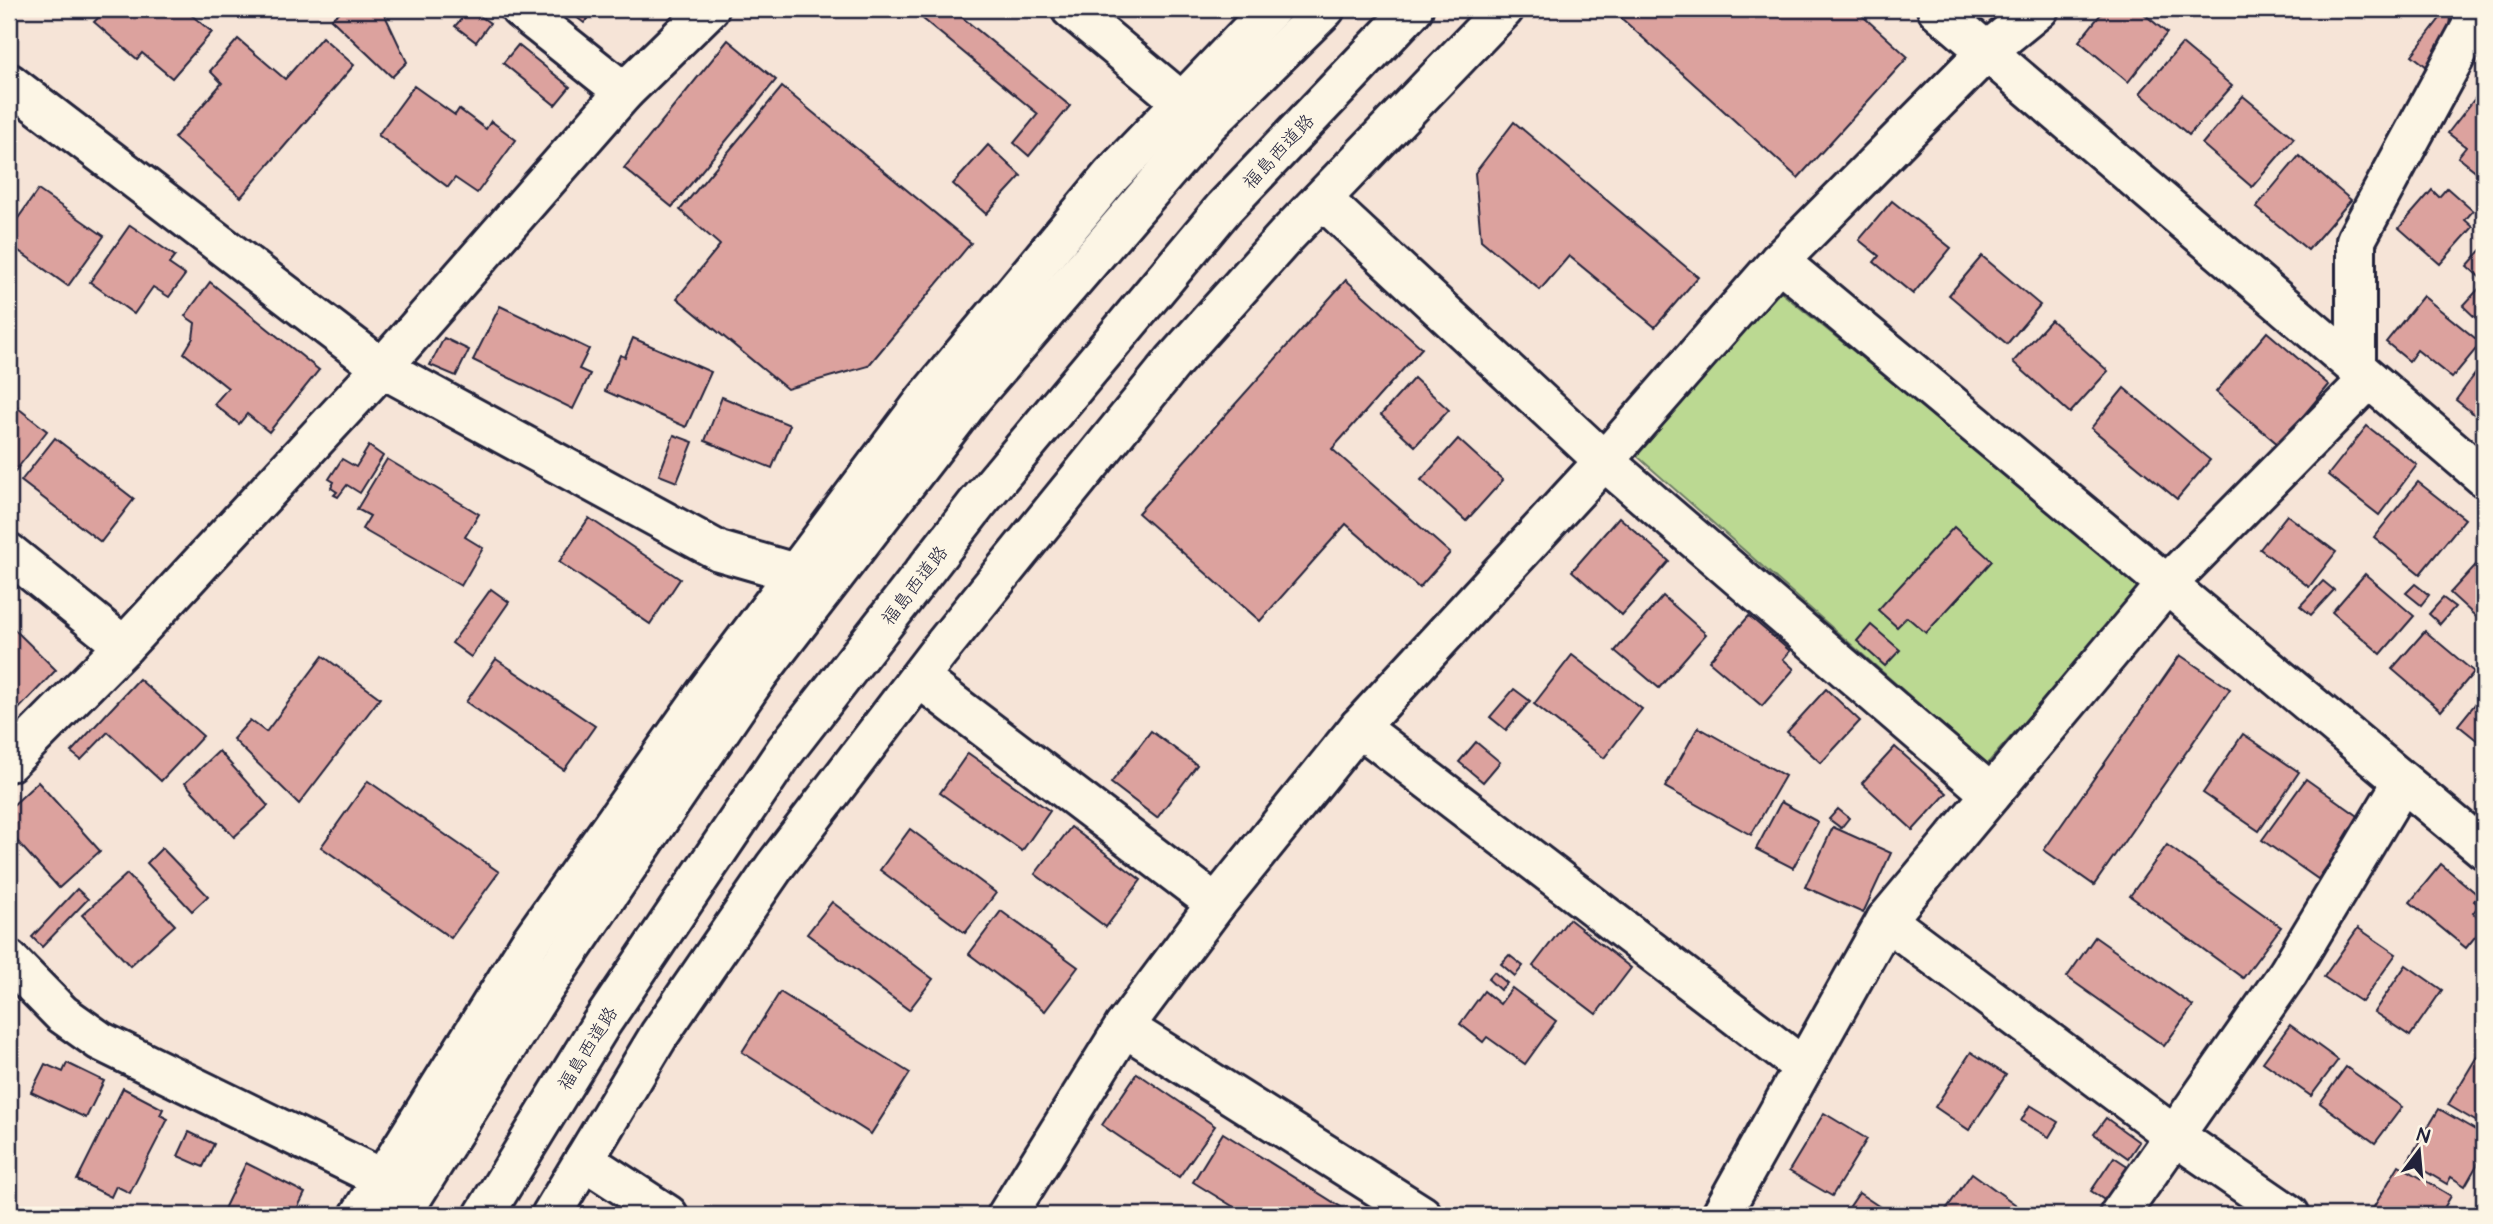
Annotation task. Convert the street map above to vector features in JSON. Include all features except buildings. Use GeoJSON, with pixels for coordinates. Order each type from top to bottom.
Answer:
{"type":"FeatureCollection","features":[{"type":"Feature","properties":{"kind":"main road"},"geometry":{"type":"LineString","coordinates":[[520,9],[624,92]]}},
{"type":"Feature","properties":{"kind":"main road"},"geometry":{"type":"LineString","coordinates":[[9,762],[124,646],[382,368],[624,92],[709,9]]}},
{"type":"Feature","properties":{"kind":"main road"},"geometry":{"type":"LineString","coordinates":[[1071,9],[1182,102]]}},
{"type":"Feature","properties":{"kind":"main road"},"geometry":{"type":"LineString","coordinates":[[360,1215],[531,941],[705,694],[926,399],[1111,176],[1271,9]]}},
{"type":"Feature","properties":{"kind":"main road"},"geometry":{"type":"LineString","coordinates":[[401,1215],[541,993],[758,675],[972,398],[1208,124],[1325,9]]}},
{"type":"Feature","properties":{"kind":"main road","name":"福島西道路"},"geometry":{"type":"LineString","coordinates":[[484,1215],[601,1024],[785,751],[976,505],[1224,208],[1413,9]]}},
{"type":"Feature","properties":{"kind":"main road"},"geometry":{"type":"LineString","coordinates":[[551,1215],[659,1035],[775,866],[919,678],[1173,362],[1322,199],[1504,9]]}},
{"type":"Feature","properties":{"kind":"main road"},"geometry":{"type":"LineString","coordinates":[[1937,9],[2484,477]]}},
{"type":"Feature","properties":{"kind":"main road"},"geometry":{"type":"LineString","coordinates":[[1007,1215],[1125,1027],[1216,904],[1359,727],[1604,461],[1779,261],[1987,51],[2039,9]]}},
{"type":"Feature","properties":{"kind":"main road"},"geometry":{"type":"LineString","coordinates":[[1721,1215],[1886,920],[2166,585],[2362,374],[2356,240],[2475,16]]}},
{"type":"Feature","properties":{"kind":"main road"},"geometry":{"type":"LineString","coordinates":[[9,83],[382,368],[719,551],[795,573]]}},
{"type":"Feature","properties":{"kind":"main road"},"geometry":{"type":"LineString","coordinates":[[1322,199],[1604,461],[1991,794]]}},
{"type":"Feature","properties":{"kind":"main road"},"geometry":{"type":"LineString","coordinates":[[1779,261],[2484,849]]}},
{"type":"Feature","properties":{"kind":"main road"},"geometry":{"type":"LineString","coordinates":[[9,553],[124,646]]}},
{"type":"Feature","properties":{"kind":"main road"},"geometry":{"type":"LineString","coordinates":[[919,678],[1216,904]]}},
{"type":"Feature","properties":{"kind":"main road"},"geometry":{"type":"LineString","coordinates":[[1359,727],[1804,1067]]}},
{"type":"Feature","properties":{"kind":"main road"},"geometry":{"type":"LineString","coordinates":[[2119,1215],[2288,973],[2402,783]]}},
{"type":"Feature","properties":{"kind":"main road"},"geometry":{"type":"LineString","coordinates":[[1886,920],[2175,1136],[2290,1215]]}},
{"type":"Feature","properties":{"kind":"main road"},"geometry":{"type":"LineString","coordinates":[[9,960],[62,1014],[100,1041],[383,1179]]}},
{"type":"Feature","properties":{"kind":"main road"},"geometry":{"type":"LineString","coordinates":[[1125,1027],[1422,1215]]}},
{"type":"Feature","properties":{"kind":"main road"},"geometry":{"type":"LineString","coordinates":[[584,1160],[668,1215]]}},
{"type":"Feature","properties":{"kind":"green space"},"geometry":{"type":"Polygon","coordinates":[[[1777,289],[2143,586],[1987,764],[1637,456],[1777,289]]]}}]}
